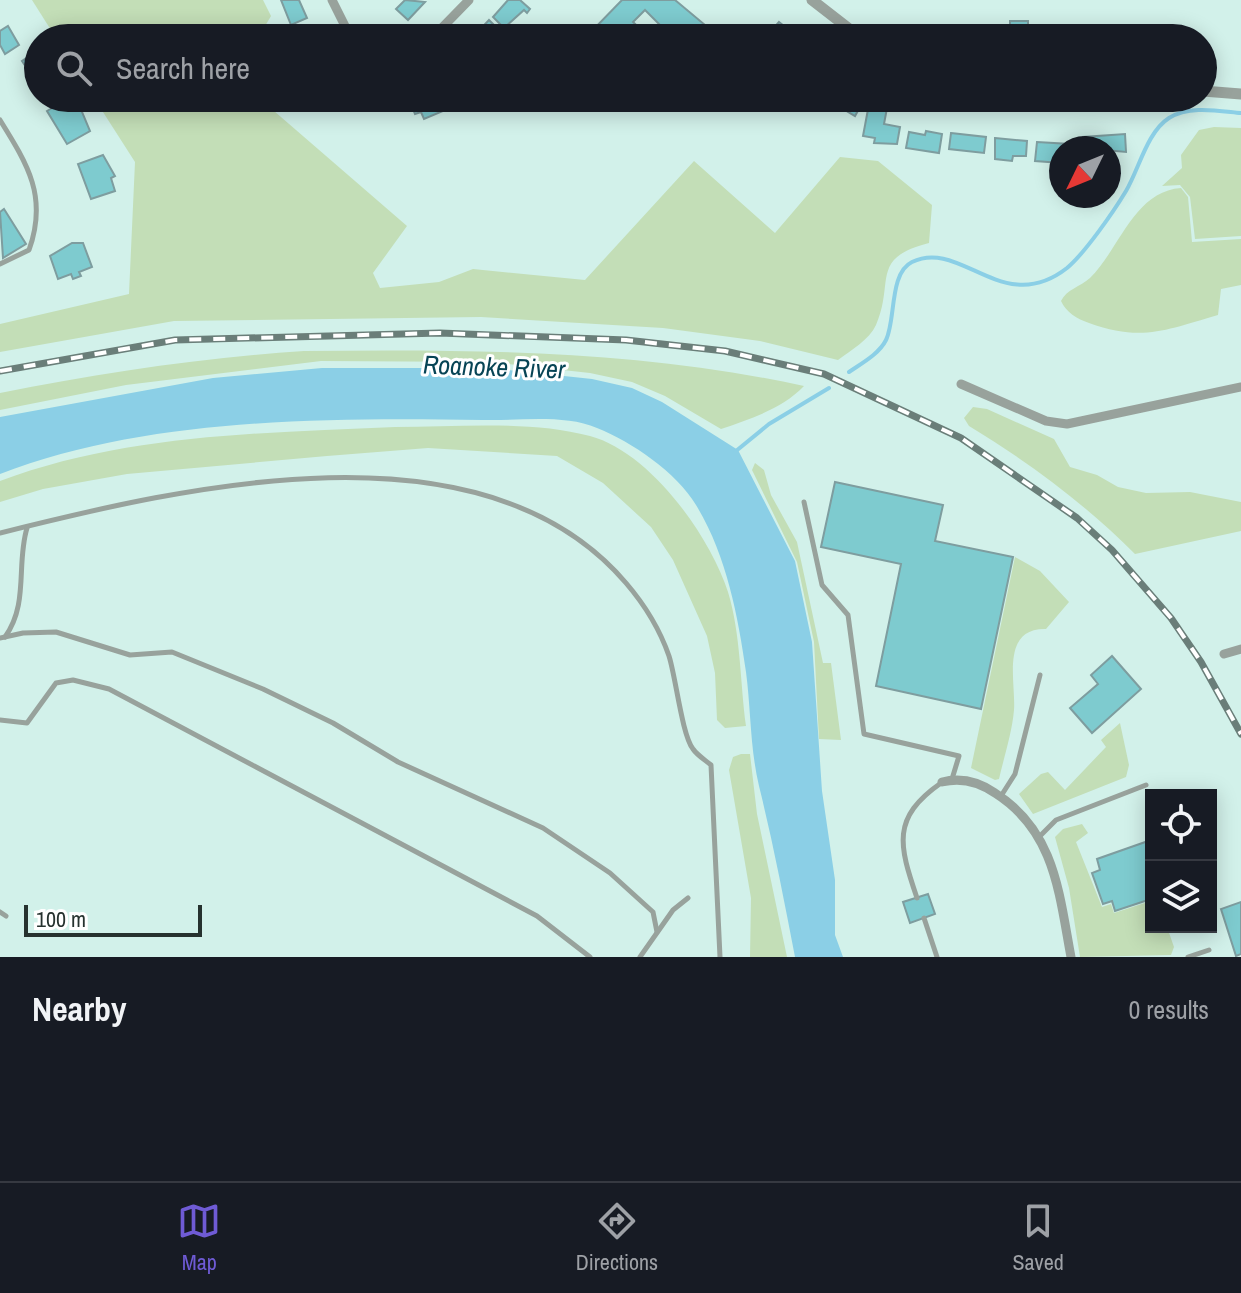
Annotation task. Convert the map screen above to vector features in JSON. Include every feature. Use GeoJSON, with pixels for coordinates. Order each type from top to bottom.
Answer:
{"type":"FeatureCollection","features":[{"type":"Feature","properties":{"kind":"street"},"geometry":{"type":"LineString","coordinates":[[332,0],[344,24]]}},
{"type":"Feature","properties":{"kind":"street"},"geometry":{"type":"LineString","coordinates":[[446,24],[469,0]]}},
{"type":"Feature","properties":{"kind":"street"},"geometry":{"type":"LineString","coordinates":[[812,0],[843,24]]}},
{"type":"Feature","properties":{"kind":"street"},"geometry":{"type":"LineString","coordinates":[[1217,92],[1241,94]]}},
{"type":"Feature","properties":{"kind":"street"},"geometry":{"type":"LineString","coordinates":[[961,384],[1046,421],[1067,424],[1241,387]]}},
{"type":"Feature","properties":{"kind":"street"},"geometry":{"type":"LineString","coordinates":[[1224,654],[1241,649]]}},
{"type":"Feature","properties":{"kind":"street"},"geometry":{"type":"LineString","coordinates":[[947,781],[968,780],[1001,796],[1040,836],[1057,874],[1071,957]]}},
{"type":"Feature","properties":{"kind":"lane"},"geometry":{"type":"LineString","coordinates":[[0,120],[22,156],[39,202],[29,250],[0,264]]}},
{"type":"Feature","properties":{"kind":"lane"},"geometry":{"type":"LineString","coordinates":[[0,533],[173,494],[301,478],[372,476],[403,479],[480,496],[535,515],[572,535],[614,570],[644,606],[668,653],[679,690],[685,733],[692,749],[711,765],[720,957]]}},
{"type":"Feature","properties":{"kind":"lane"},"geometry":{"type":"LineString","coordinates":[[804,502],[822,585],[848,615],[864,734],[959,756],[947,781],[908,812],[902,829],[904,852],[917,898]]}},
{"type":"Feature","properties":{"kind":"lane"},"geometry":{"type":"LineString","coordinates":[[2,638],[19,608],[22,546],[28,527]]}},
{"type":"Feature","properties":{"kind":"lane"},"geometry":{"type":"LineString","coordinates":[[2,638],[56,632],[130,655],[172,652],[263,689],[333,723],[398,762],[543,828],[610,873],[653,912],[657,932]]}},
{"type":"Feature","properties":{"kind":"lane"},"geometry":{"type":"LineString","coordinates":[[1001,796],[1015,774],[1040,675]]}},
{"type":"Feature","properties":{"kind":"lane"},"geometry":{"type":"LineString","coordinates":[[0,720],[27,723],[56,683],[73,680],[109,689],[537,916],[590,957]]}},
{"type":"Feature","properties":{"kind":"lane"},"geometry":{"type":"LineString","coordinates":[[1040,836],[1056,820],[1146,785]]}},
{"type":"Feature","properties":{"kind":"lane"},"geometry":{"type":"LineString","coordinates":[[640,957],[673,910],[688,898]]}},
{"type":"Feature","properties":{"kind":"lane"},"geometry":{"type":"LineString","coordinates":[[924,918],[937,957]]}},
{"type":"Feature","properties":{"kind":"lane"},"geometry":{"type":"LineString","coordinates":[[1188,957],[1209,950]]}},
{"type":"Feature","properties":{"kind":"green space"},"geometry":{"type":"Polygon","coordinates":[[[32,0],[263,0],[271,16],[266,24],[47,24],[32,0]]]}},
{"type":"Feature","properties":{"kind":"green space"},"geometry":{"type":"Polygon","coordinates":[[[103,112],[275,112],[407,226],[373,273],[380,288],[439,282],[473,269],[585,280],[694,161],[775,233],[840,157],[878,161],[932,205],[929,243],[910,249],[891,264],[876,325],[864,340],[838,360],[760,341],[663,328],[481,317],[174,321],[0,352],[0,324],[129,294],[135,162],[103,112]]]}},
{"type":"Feature","properties":{"kind":"green space"},"geometry":{"type":"Polygon","coordinates":[[[1241,128],[1241,236],[1195,239],[1190,197],[1180,185],[1162,186],[1182,168],[1181,155],[1199,130],[1241,128]]]}},
{"type":"Feature","properties":{"kind":"green space"},"geometry":{"type":"Polygon","coordinates":[[[1181,188],[1188,197],[1192,242],[1241,239],[1241,285],[1221,289],[1218,315],[1168,329],[1139,333],[1108,329],[1069,312],[1061,301],[1090,278],[1139,210],[1151,199],[1181,188]]]}},
{"type":"Feature","properties":{"kind":"green space"},"geometry":{"type":"Polygon","coordinates":[[[304,351],[555,354],[680,365],[804,386],[776,407],[721,429],[665,396],[632,382],[590,373],[490,362],[321,361],[126,385],[0,410],[0,393],[151,367],[304,351]]]}},
{"type":"Feature","properties":{"kind":"green space"},"geometry":{"type":"Polygon","coordinates":[[[973,407],[987,409],[1054,439],[1070,467],[1097,475],[1118,487],[1146,493],[1190,492],[1241,502],[1241,531],[1135,554],[1056,485],[969,426],[964,418],[973,407]]]}},
{"type":"Feature","properties":{"kind":"green space"},"geometry":{"type":"Polygon","coordinates":[[[493,426],[567,431],[612,445],[634,459],[675,499],[707,546],[719,570],[728,592],[735,625],[746,726],[725,728],[717,720],[715,673],[707,636],[673,560],[651,527],[603,483],[557,456],[428,448],[327,456],[127,474],[43,489],[0,502],[0,481],[48,465],[96,454],[145,445],[245,434],[493,426]]]}},
{"type":"Feature","properties":{"kind":"green space"},"geometry":{"type":"Polygon","coordinates":[[[755,463],[764,470],[771,495],[797,542],[823,663],[831,663],[841,740],[819,739],[814,642],[797,562],[752,470],[755,463]]]}},
{"type":"Feature","properties":{"kind":"green space"},"geometry":{"type":"Polygon","coordinates":[[[1015,557],[1040,571],[1069,602],[1046,629],[1032,631],[1022,637],[1016,647],[1013,719],[999,779],[995,780],[971,768],[1015,557]]]}},
{"type":"Feature","properties":{"kind":"green space"},"geometry":{"type":"Polygon","coordinates":[[[1120,723],[1129,765],[1126,777],[1033,814],[1019,794],[1041,774],[1048,772],[1065,790],[1106,747],[1101,740],[1120,723]]]}},
{"type":"Feature","properties":{"kind":"green space"},"geometry":{"type":"Polygon","coordinates":[[[750,754],[757,814],[787,957],[750,957],[751,898],[729,770],[733,757],[750,754]]]}},
{"type":"Feature","properties":{"kind":"green space"},"geometry":{"type":"Polygon","coordinates":[[[1082,824],[1088,833],[1076,842],[1102,907],[1111,904],[1114,913],[1145,903],[1145,933],[1169,933],[1174,947],[1171,955],[1080,957],[1069,888],[1055,837],[1063,829],[1082,824]]]}},
{"type":"Feature","properties":{"kind":"water"},"geometry":{"type":"Polygon","coordinates":[[[322,368],[489,368],[592,379],[632,388],[662,402],[738,450],[795,561],[812,642],[822,791],[835,880],[835,935],[843,957],[795,957],[756,772],[743,650],[723,564],[706,524],[687,493],[652,459],[624,441],[597,428],[556,420],[301,421],[177,431],[116,441],[57,455],[0,474],[0,417],[213,378],[322,368]]]}},
{"type":"Feature","properties":{"kind":"building"},"geometry":{"type":"Polygon","coordinates":[[[281,0],[299,0],[307,18],[291,24],[281,0]]]}},
{"type":"Feature","properties":{"kind":"building"},"geometry":{"type":"Polygon","coordinates":[[[405,0],[425,2],[408,20],[396,9],[405,0]]]}},
{"type":"Feature","properties":{"kind":"building"},"geometry":{"type":"Polygon","coordinates":[[[508,0],[520,0],[530,9],[527,13],[524,10],[508,24],[500,24],[493,17],[508,0]]]}},
{"type":"Feature","properties":{"kind":"building"},"geometry":{"type":"Polygon","coordinates":[[[622,0],[675,0],[704,24],[659,24],[645,10],[633,22],[635,24],[599,24],[622,0]]]}},
{"type":"Feature","properties":{"kind":"building"},"geometry":{"type":"Polygon","coordinates":[[[1010,21],[1028,21],[1028,24],[1010,24],[1010,21]]]}},
{"type":"Feature","properties":{"kind":"building"},"geometry":{"type":"Polygon","coordinates":[[[8,26],[19,45],[5,54],[0,45],[0,31],[8,26]]]}},
{"type":"Feature","properties":{"kind":"building"},"geometry":{"type":"Polygon","coordinates":[[[48,112],[82,112],[90,131],[67,144],[48,112]]]}},
{"type":"Feature","properties":{"kind":"building"},"geometry":{"type":"Polygon","coordinates":[[[421,112],[441,112],[424,119],[421,112]]]}},
{"type":"Feature","properties":{"kind":"building"},"geometry":{"type":"Polygon","coordinates":[[[868,112],[886,112],[884,124],[900,127],[897,144],[874,143],[875,138],[863,136],[868,112]]]}},
{"type":"Feature","properties":{"kind":"building"},"geometry":{"type":"Polygon","coordinates":[[[926,131],[942,134],[939,153],[906,148],[909,132],[925,135],[926,131]]]}},
{"type":"Feature","properties":{"kind":"building"},"geometry":{"type":"Polygon","coordinates":[[[951,133],[986,137],[984,153],[949,149],[951,133]]]}},
{"type":"Feature","properties":{"kind":"building"},"geometry":{"type":"Polygon","coordinates":[[[1125,134],[1126,152],[1121,152],[1121,136],[1097,136],[1125,134]]]}},
{"type":"Feature","properties":{"kind":"building"},"geometry":{"type":"Polygon","coordinates":[[[995,138],[1027,141],[1026,156],[1013,156],[1012,161],[995,159],[995,138]]]}},
{"type":"Feature","properties":{"kind":"building"},"geometry":{"type":"Polygon","coordinates":[[[1037,142],[1049,143],[1049,162],[1035,161],[1037,142]]]}},
{"type":"Feature","properties":{"kind":"building"},"geometry":{"type":"Polygon","coordinates":[[[103,155],[115,176],[111,178],[115,191],[91,199],[78,164],[103,155]]]}},
{"type":"Feature","properties":{"kind":"building"},"geometry":{"type":"Polygon","coordinates":[[[4,209],[26,244],[3,258],[0,212],[4,209]]]}},
{"type":"Feature","properties":{"kind":"building"},"geometry":{"type":"Polygon","coordinates":[[[72,243],[83,243],[92,267],[79,272],[81,276],[73,279],[71,274],[58,279],[50,256],[72,243]]]}},
{"type":"Feature","properties":{"kind":"building"},"geometry":{"type":"Polygon","coordinates":[[[835,482],[943,505],[935,541],[1013,557],[981,709],[876,686],[901,564],[821,547],[835,482]]]}},
{"type":"Feature","properties":{"kind":"building"},"geometry":{"type":"Polygon","coordinates":[[[1112,656],[1141,689],[1092,733],[1070,708],[1098,684],[1091,675],[1112,656]]]}},
{"type":"Feature","properties":{"kind":"building"},"geometry":{"type":"Polygon","coordinates":[[[1145,842],[1145,901],[1115,911],[1112,901],[1103,904],[1092,873],[1100,870],[1097,859],[1145,842]]]}},
{"type":"Feature","properties":{"kind":"building"},"geometry":{"type":"Polygon","coordinates":[[[928,894],[935,914],[910,923],[903,902],[928,894]]]}},
{"type":"Feature","properties":{"kind":"building"},"geometry":{"type":"Polygon","coordinates":[[[1241,902],[1241,954],[1236,956],[1221,909],[1241,902]]]}},
{"type":"Feature","properties":{"kind":"waterway"},"geometry":{"type":"LineString","coordinates":[[1217,111],[1241,113]]}},
{"type":"Feature","properties":{"kind":"waterway"},"geometry":{"type":"LineString","coordinates":[[849,372],[875,354],[886,340],[896,286],[905,268],[912,262],[930,257],[948,260],[1003,282],[1023,285],[1044,281],[1067,268],[1099,231],[1126,191],[1155,132],[1169,118],[1183,112]]}},
{"type":"Feature","properties":{"kind":"waterway"},"geometry":{"type":"LineString","coordinates":[[736,451],[769,424],[829,388]]}},
{"type":"Feature","properties":{"kind":"railway"},"geometry":{"type":"LineString","coordinates":[[0,371],[175,340],[440,333],[626,340],[725,351],[824,374],[961,438],[1077,518],[1112,550],[1171,618],[1201,662],[1241,734]]}},
{"type":"Feature","properties":{"kind":"water label","name":"Roanoke River"},"geometry":{"type":"Point","coordinates":[494,367]}}]}
